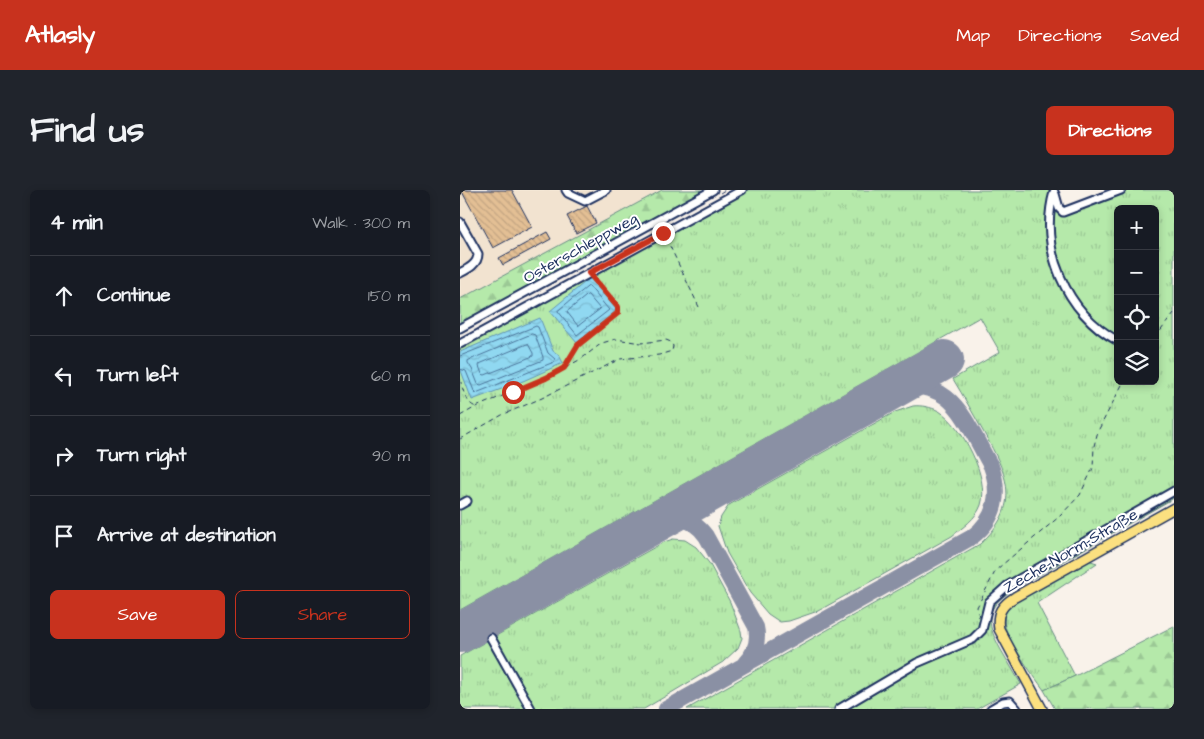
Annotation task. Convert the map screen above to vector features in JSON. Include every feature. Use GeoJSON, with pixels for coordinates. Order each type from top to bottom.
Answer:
{"type":"FeatureCollection","features":[{"type":"Feature","properties":{"kind":"main road","name":"Zeche-Norm-Straße"},"geometry":{"type":"LineString","coordinates":[[1042,709],[1000,628],[998,616],[1004,604],[1174,508]]}},
{"type":"Feature","properties":{"kind":"street"},"geometry":{"type":"LineString","coordinates":[[566,190],[568,193],[585,201],[606,190]]}},
{"type":"Feature","properties":{"kind":"street","name":"Osterschleppweg"},"geometry":{"type":"LineString","coordinates":[[460,328],[713,190]]}},
{"type":"Feature","properties":{"kind":"street"},"geometry":{"type":"LineString","coordinates":[[460,344],[742,190]]}},
{"type":"Feature","properties":{"kind":"street"},"geometry":{"type":"LineString","coordinates":[[1054,191],[1058,208],[1063,212],[1120,190]]}},
{"type":"Feature","properties":{"kind":"street"},"geometry":{"type":"LineString","coordinates":[[1054,191],[1050,229],[1052,250],[1061,278],[1075,303],[1086,317],[1098,328],[1116,340]]}},
{"type":"Feature","properties":{"kind":"street"},"geometry":{"type":"LineString","coordinates":[[460,222],[478,254],[478,258],[474,263],[460,273]]}},
{"type":"Feature","properties":{"kind":"street"},"geometry":{"type":"LineString","coordinates":[[839,709],[918,663],[973,639],[982,630],[989,602],[1006,586],[1174,492]]}},
{"type":"Feature","properties":{"kind":"street"},"geometry":{"type":"LineString","coordinates":[[460,505],[467,500]]}},
{"type":"Feature","properties":{"kind":"street"},"geometry":{"type":"LineString","coordinates":[[491,638],[531,709]]}},
{"type":"Feature","properties":{"kind":"street"},"geometry":{"type":"LineString","coordinates":[[991,709],[1003,702],[1010,701],[1016,709]]}},
{"type":"Feature","properties":{"kind":"path"},"geometry":{"type":"LineString","coordinates":[[663,233],[699,307]]}},
{"type":"Feature","properties":{"kind":"path"},"geometry":{"type":"LineString","coordinates":[[564,368],[578,345],[619,311],[618,307],[589,273]]}},
{"type":"Feature","properties":{"kind":"path"},"geometry":{"type":"LineString","coordinates":[[1159,333],[1174,313]]}},
{"type":"Feature","properties":{"kind":"path"},"geometry":{"type":"LineString","coordinates":[[460,416],[476,407],[546,378],[581,359],[602,343],[616,338],[641,342],[666,340],[671,342],[673,346],[672,351],[660,355],[620,359],[542,398],[502,415],[460,439]]}},
{"type":"Feature","properties":{"kind":"path"},"geometry":{"type":"LineString","coordinates":[[460,379],[466,398],[471,405],[476,407]]}},
{"type":"Feature","properties":{"kind":"path"},"geometry":{"type":"LineString","coordinates":[[983,624],[977,615],[976,607],[996,570],[1060,516],[1080,495],[1093,468],[1094,446],[1098,431],[1122,385]]}},
{"type":"Feature","properties":{"kind":"shaded area"},"geometry":{"type":"Polygon","coordinates":[[[460,190],[662,190],[460,299],[460,190]]]}},
{"type":"Feature","properties":{"kind":"green space"},"geometry":{"type":"Polygon","coordinates":[[[662,190],[707,190],[460,324],[460,299],[662,190]]]}},
{"type":"Feature","properties":{"kind":"green space"},"geometry":{"type":"Polygon","coordinates":[[[734,190],[1057,190],[1063,209],[1109,190],[1174,190],[1174,498],[1014,589],[997,602],[990,616],[992,631],[1021,684],[977,709],[687,709],[980,544],[993,530],[1002,516],[1006,503],[1007,490],[1004,477],[992,449],[953,379],[1000,352],[980,317],[460,610],[460,339],[734,190]]]}},
{"type":"Feature","properties":{"kind":"green space"},"geometry":{"type":"Polygon","coordinates":[[[913,406],[933,408],[939,411],[957,428],[965,440],[978,467],[981,481],[983,494],[979,510],[969,522],[952,536],[818,611],[789,621],[780,622],[768,614],[750,593],[727,553],[718,526],[721,517],[729,505],[895,412],[913,406]]]}},
{"type":"Feature","properties":{"kind":"green space"},"geometry":{"type":"Polygon","coordinates":[[[673,539],[685,540],[696,547],[709,563],[730,602],[742,638],[738,648],[723,662],[644,709],[460,709],[460,656],[664,542],[673,539]]]}},
{"type":"Feature","properties":{"kind":"green space"},"geometry":{"type":"Polygon","coordinates":[[[1088,560],[1097,563],[1037,603],[1075,676],[1044,690],[1020,656],[1009,636],[1005,627],[1005,615],[1013,603],[1088,560]]]}},
{"type":"Feature","properties":{"kind":"green space"},"geometry":{"type":"Polygon","coordinates":[[[1174,626],[1174,709],[1055,709],[1044,690],[1174,626]]]}},
{"type":"Feature","properties":{"kind":"water"},"geometry":{"type":"Polygon","coordinates":[[[590,278],[617,310],[577,343],[550,311],[590,278]]]}},
{"type":"Feature","properties":{"kind":"water"},"geometry":{"type":"Polygon","coordinates":[[[540,318],[553,351],[559,355],[563,363],[523,381],[472,400],[460,368],[460,352],[540,318]]]}},
{"type":"Feature","properties":{"kind":"building"},"geometry":{"type":"Polygon","coordinates":[[[461,190],[512,190],[532,227],[493,248],[461,190]]]}},
{"type":"Feature","properties":{"kind":"building"},"geometry":{"type":"Polygon","coordinates":[[[587,206],[596,223],[576,233],[567,216],[587,206]]]}},
{"type":"Feature","properties":{"kind":"building"},"geometry":{"type":"Polygon","coordinates":[[[547,232],[551,239],[503,265],[499,258],[547,232]]]}},
{"type":"Feature","properties":{"kind":"taxiway"},"geometry":{"type":"LineString","coordinates":[[666,709],[972,537],[986,522],[991,514],[996,496],[994,476],[991,466],[964,417],[941,394],[927,388],[909,387],[887,392]]}},
{"type":"Feature","properties":{"kind":"taxiway"},"geometry":{"type":"LineString","coordinates":[[651,526],[667,520],[681,519],[694,524],[706,536],[756,627],[757,637],[755,646],[745,663]]}},
{"type":"Feature","properties":{"kind":"runway"},"geometry":{"type":"LineString","coordinates":[[460,633],[944,360]]}},
{"type":"Feature","properties":{"kind":"route"},"geometry":{"type":"LineString","coordinates":[[513,392],[564,368],[578,345],[618,313],[618,307],[589,273],[663,233]]}}]}
